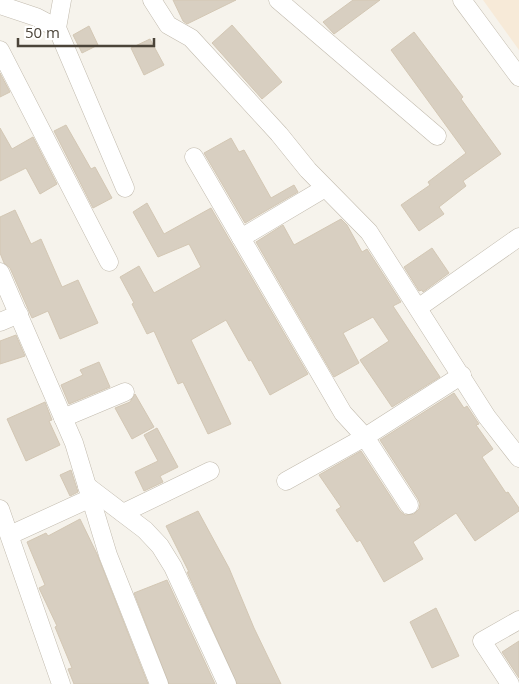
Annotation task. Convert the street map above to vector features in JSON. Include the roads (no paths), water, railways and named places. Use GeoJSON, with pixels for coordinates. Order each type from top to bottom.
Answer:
{"type":"FeatureCollection","features":[{"type":"Feature","properties":{"kind":"street"},"geometry":{"type":"LineString","coordinates":[[62,0],[57,28],[125,188]]}},
{"type":"Feature","properties":{"kind":"street"},"geometry":{"type":"LineString","coordinates":[[152,0],[168,25],[191,38],[279,134],[325,188],[368,232],[462,375],[487,417],[519,458]]}},
{"type":"Feature","properties":{"kind":"street"},"geometry":{"type":"LineString","coordinates":[[278,0],[437,136]]}},
{"type":"Feature","properties":{"kind":"street"},"geometry":{"type":"LineString","coordinates":[[462,0],[519,77]]}},
{"type":"Feature","properties":{"kind":"street"},"geometry":{"type":"LineString","coordinates":[[0,5],[36,17],[57,28]]}},
{"type":"Feature","properties":{"kind":"street"},"geometry":{"type":"LineString","coordinates":[[0,50],[109,262]]}},
{"type":"Feature","properties":{"kind":"street"},"geometry":{"type":"LineString","coordinates":[[194,157],[343,413],[365,437],[409,505]]}},
{"type":"Feature","properties":{"kind":"street"},"geometry":{"type":"LineString","coordinates":[[241,238],[325,188]]}},
{"type":"Feature","properties":{"kind":"street"},"geometry":{"type":"LineString","coordinates":[[418,308],[519,237]]}},
{"type":"Feature","properties":{"kind":"street"},"geometry":{"type":"LineString","coordinates":[[0,272],[74,444],[108,555],[159,684]]}},
{"type":"Feature","properties":{"kind":"street"},"geometry":{"type":"LineString","coordinates":[[0,322],[19,314]]}},
{"type":"Feature","properties":{"kind":"street"},"geometry":{"type":"LineString","coordinates":[[286,481],[365,437],[462,375]]}},
{"type":"Feature","properties":{"kind":"street"},"geometry":{"type":"LineString","coordinates":[[63,418],[125,392]]}},
{"type":"Feature","properties":{"kind":"street"},"geometry":{"type":"LineString","coordinates":[[122,513],[210,471]]}},
{"type":"Feature","properties":{"kind":"street"},"geometry":{"type":"LineString","coordinates":[[89,492],[146,530],[160,546],[173,567],[227,684]]}},
{"type":"Feature","properties":{"kind":"street"},"geometry":{"type":"LineString","coordinates":[[10,535],[89,492]]}},
{"type":"Feature","properties":{"kind":"street"},"geometry":{"type":"LineString","coordinates":[[0,509],[61,684]]}},
{"type":"Feature","properties":{"kind":"street"},"geometry":{"type":"LineString","coordinates":[[510,684],[482,641],[519,620]]}}]}
